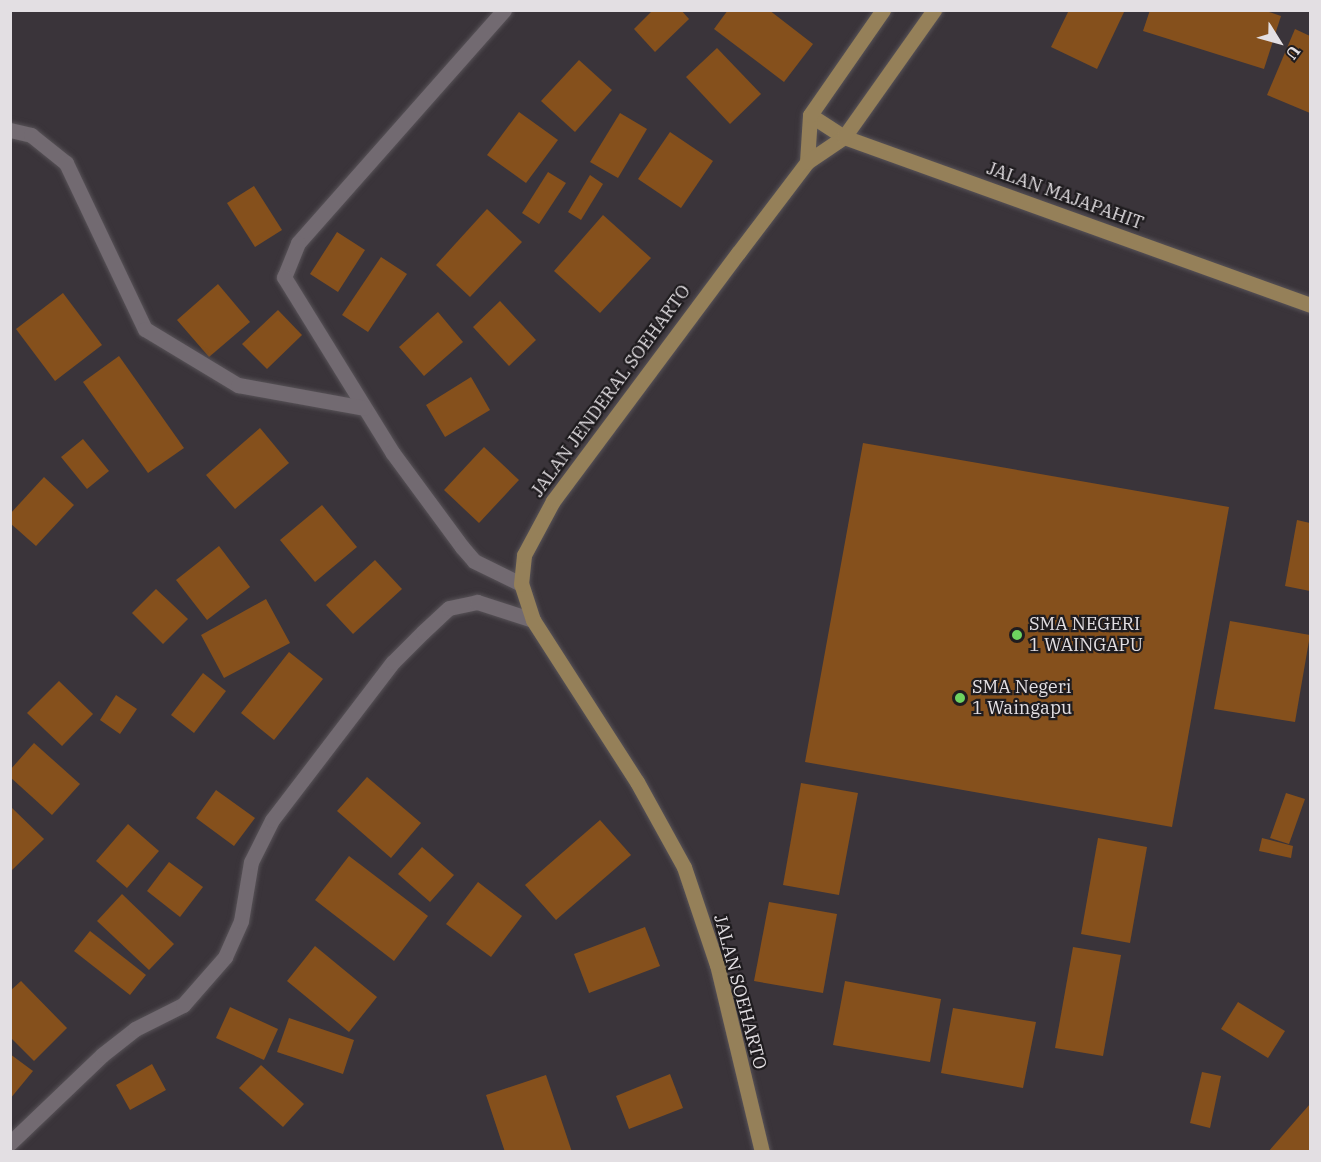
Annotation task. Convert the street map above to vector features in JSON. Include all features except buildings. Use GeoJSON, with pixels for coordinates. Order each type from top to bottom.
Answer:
{"type":"FeatureCollection","features":[{"type":"Feature","properties":{"kind":"street"},"geometry":{"type":"LineString","coordinates":[[504,10],[298,243],[286,266],[289,289],[364,408],[468,554],[521,584]]}},
{"type":"Feature","properties":{"kind":"street"},"geometry":{"type":"LineString","coordinates":[[807,162],[810,115],[883,10]]}},
{"type":"Feature","properties":{"kind":"street","name":"JALAN JENDERAL SOEHARTO"},"geometry":{"type":"LineString","coordinates":[[558,661],[533,620],[521,584],[524,555],[553,501],[807,162],[844,137],[934,10]]}},
{"type":"Feature","properties":{"kind":"street","name":"JALAN MAJAPAHIT"},"geometry":{"type":"LineString","coordinates":[[810,115],[844,137],[1311,305]]}},
{"type":"Feature","properties":{"kind":"street"},"geometry":{"type":"LineString","coordinates":[[10,130],[31,135],[66,163],[145,329],[238,385],[364,408]]}},
{"type":"Feature","properties":{"kind":"street"},"geometry":{"type":"LineString","coordinates":[[10,1143],[102,1055],[135,1029],[183,1005],[218,965],[235,939],[251,862],[272,820],[423,632],[449,608],[477,602],[533,620]]}},
{"type":"Feature","properties":{"kind":"street","name":"JALAN SOEHARTO"},"geometry":{"type":"LineString","coordinates":[[558,661],[637,782],[684,867],[717,965],[762,1152]]}},
{"type":"Feature","properties":{"kind":"place","name":"SMA NEGERI 1 WAINGAPU"},"geometry":{"type":"Point","coordinates":[1017,635]}},
{"type":"Feature","properties":{"kind":"place","name":"SMA Negeri 1 Waingapu"},"geometry":{"type":"Point","coordinates":[960,698]}}]}
